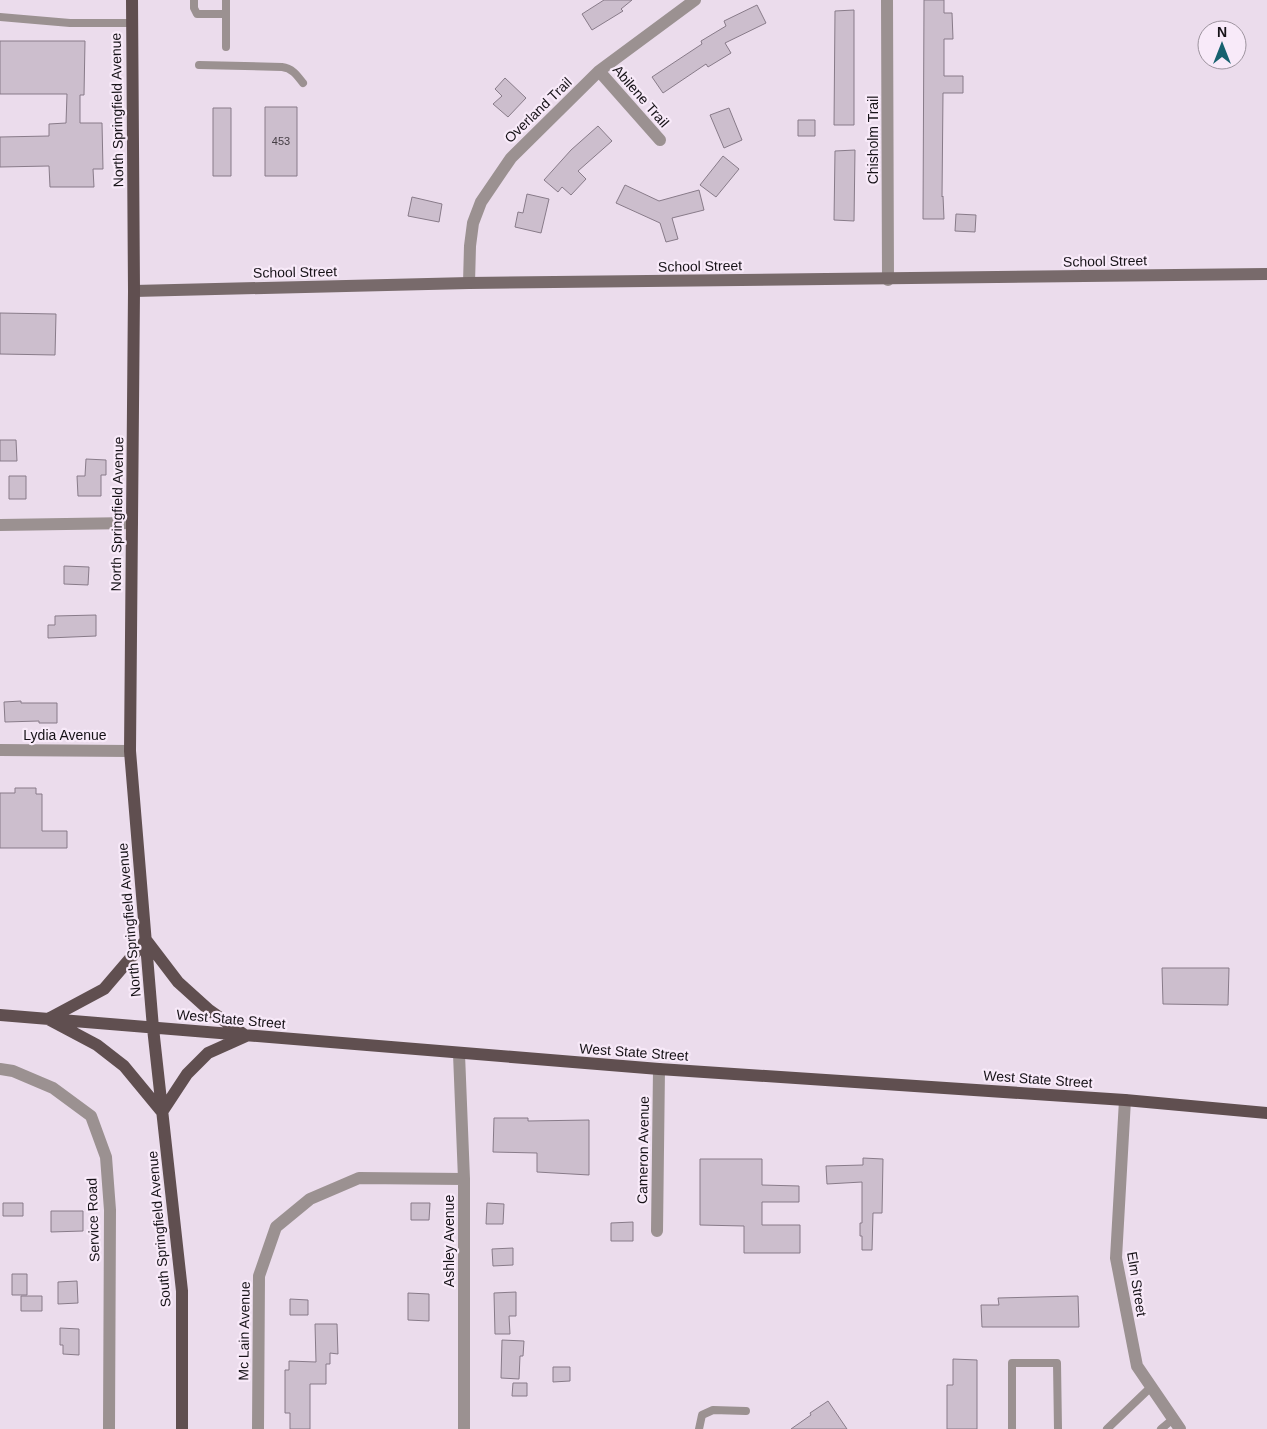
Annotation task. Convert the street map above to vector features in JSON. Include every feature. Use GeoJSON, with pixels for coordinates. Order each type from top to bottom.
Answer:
{"type":"FeatureCollection","features":[{"type":"Feature","properties":{"kind":"main road","name":"North Springfield Avenue"},"geometry":{"type":"LineString","coordinates":[[132,0],[134,291],[130,750],[153,1028]]}},
{"type":"Feature","properties":{"kind":"main road","name":"School Street"},"geometry":{"type":"LineString","coordinates":[[134,291],[469,284],[1267,274]]}},
{"type":"Feature","properties":{"kind":"main road"},"geometry":{"type":"LineString","coordinates":[[48,1019],[104,989],[146,940],[178,982],[209,1010],[246,1036]]}},
{"type":"Feature","properties":{"kind":"main road","name":"West State Street"},"geometry":{"type":"LineString","coordinates":[[0,1015],[459,1054],[1125,1100],[1267,1113]]}},
{"type":"Feature","properties":{"kind":"main road"},"geometry":{"type":"LineString","coordinates":[[48,1019],[97,1045],[124,1066],[162,1112],[187,1074],[208,1053],[246,1036]]}},
{"type":"Feature","properties":{"kind":"main road","name":"South Springfield Avenue"},"geometry":{"type":"LineString","coordinates":[[153,1028],[182,1291],[182,1429]]}},
{"type":"Feature","properties":{"kind":"street","name":"Overland Trail"},"geometry":{"type":"LineString","coordinates":[[469,284],[473,223],[481,202],[511,158],[599,71],[695,0]]}},
{"type":"Feature","properties":{"kind":"street","name":"Chisholm Trail"},"geometry":{"type":"LineString","coordinates":[[887,0],[888,280]]}},
{"type":"Feature","properties":{"kind":"street","name":"Abilene Trail"},"geometry":{"type":"LineString","coordinates":[[599,71],[660,140]]}},
{"type":"Feature","properties":{"kind":"street"},"geometry":{"type":"LineString","coordinates":[[0,525],[132,523]]}},
{"type":"Feature","properties":{"kind":"street","name":"Lydia Avenue"},"geometry":{"type":"LineString","coordinates":[[0,750],[130,750]]}},
{"type":"Feature","properties":{"kind":"street","name":"Ashley Avenue"},"geometry":{"type":"LineString","coordinates":[[459,1054],[464,1179],[464,1429]]}},
{"type":"Feature","properties":{"kind":"street","name":"Service Road"},"geometry":{"type":"LineString","coordinates":[[0,1069],[13,1071],[53,1088],[90,1116],[106,1158],[110,1210],[109,1429]]}},
{"type":"Feature","properties":{"kind":"street","name":"Cameron Avenue"},"geometry":{"type":"LineString","coordinates":[[657,1231],[659,1069]]}},
{"type":"Feature","properties":{"kind":"street","name":"Elm Street"},"geometry":{"type":"LineString","coordinates":[[1125,1100],[1116,1258],[1137,1366],[1176,1424]]}},
{"type":"Feature","properties":{"kind":"street","name":"Mc Lain Avenue"},"geometry":{"type":"LineString","coordinates":[[258,1429],[259,1276],[276,1227],[310,1199],[359,1178],[464,1179]]}},
{"type":"Feature","properties":{"kind":"lane"},"geometry":{"type":"LineString","coordinates":[[194,0],[194,8],[198,14],[226,14]]}},
{"type":"Feature","properties":{"kind":"lane"},"geometry":{"type":"LineString","coordinates":[[226,0],[226,47]]}},
{"type":"Feature","properties":{"kind":"lane"},"geometry":{"type":"LineString","coordinates":[[0,17],[70,23],[132,23]]}},
{"type":"Feature","properties":{"kind":"lane"},"geometry":{"type":"LineString","coordinates":[[199,65],[282,66],[294,72],[303,83]]}},
{"type":"Feature","properties":{"kind":"lane"},"geometry":{"type":"LineString","coordinates":[[1012,1429],[1012,1363],[1057,1363],[1058,1429]]}},
{"type":"Feature","properties":{"kind":"lane"},"geometry":{"type":"LineString","coordinates":[[1107,1429],[1151,1387]]}},
{"type":"Feature","properties":{"kind":"lane"},"geometry":{"type":"LineString","coordinates":[[699,1429],[702,1415],[713,1410],[746,1411]]}},
{"type":"Feature","properties":{"kind":"lane"},"geometry":{"type":"LineString","coordinates":[[1161,1429],[1176,1424]]}},
{"type":"Feature","properties":{"kind":"building"},"geometry":{"type":"Polygon","coordinates":[[[604,0],[632,0],[621,9],[623,11],[592,30],[582,14],[604,0]]]}},
{"type":"Feature","properties":{"kind":"building"},"geometry":{"type":"Polygon","coordinates":[[[924,0],[944,0],[944,13],[952,13],[953,39],[944,39],[944,76],[963,76],[963,93],[943,93],[942,197],[944,219],[923,219],[924,0]]]}},
{"type":"Feature","properties":{"kind":"building"},"geometry":{"type":"Polygon","coordinates":[[[757,5],[766,23],[725,43],[731,53],[708,67],[706,64],[663,93],[652,77],[702,44],[701,41],[726,26],[724,21],[757,5]]]}},
{"type":"Feature","properties":{"kind":"building"},"geometry":{"type":"Polygon","coordinates":[[[854,10],[854,125],[834,125],[835,11],[854,10]]]}},
{"type":"Feature","properties":{"kind":"building"},"geometry":{"type":"Polygon","coordinates":[[[0,41],[85,41],[84,95],[80,95],[80,123],[102,123],[103,169],[93,169],[94,187],[50,187],[49,166],[0,167],[0,137],[49,136],[49,124],[66,123],[67,94],[0,94],[0,41]]]}},
{"type":"Feature","properties":{"kind":"building"},"geometry":{"type":"Polygon","coordinates":[[[505,78],[526,98],[508,117],[493,104],[502,96],[495,89],[505,78]]]}},
{"type":"Feature","properties":{"kind":"building"},"geometry":{"type":"Polygon","coordinates":[[[265,107],[297,107],[297,176],[265,176],[265,107]]]}},
{"type":"Feature","properties":{"kind":"building"},"geometry":{"type":"Polygon","coordinates":[[[213,108],[231,108],[231,176],[213,176],[213,108]]]}},
{"type":"Feature","properties":{"kind":"building"},"geometry":{"type":"Polygon","coordinates":[[[729,108],[742,140],[724,148],[710,115],[729,108]]]}},
{"type":"Feature","properties":{"kind":"building"},"geometry":{"type":"Polygon","coordinates":[[[798,120],[815,120],[815,136],[798,136],[798,120]]]}},
{"type":"Feature","properties":{"kind":"building"},"geometry":{"type":"Polygon","coordinates":[[[598,126],[612,141],[578,171],[586,179],[571,195],[562,187],[558,192],[544,180],[571,150],[598,126]]]}},
{"type":"Feature","properties":{"kind":"building"},"geometry":{"type":"Polygon","coordinates":[[[855,150],[854,221],[834,220],[835,151],[855,150]]]}},
{"type":"Feature","properties":{"kind":"building"},"geometry":{"type":"Polygon","coordinates":[[[723,156],[739,169],[716,197],[700,185],[723,156]]]}},
{"type":"Feature","properties":{"kind":"building"},"geometry":{"type":"Polygon","coordinates":[[[625,185],[659,201],[699,190],[704,210],[672,218],[678,239],[666,242],[660,223],[616,203],[625,185]]]}},
{"type":"Feature","properties":{"kind":"building"},"geometry":{"type":"Polygon","coordinates":[[[527,194],[549,199],[541,233],[515,227],[518,212],[523,213],[527,194]]]}},
{"type":"Feature","properties":{"kind":"building"},"geometry":{"type":"Polygon","coordinates":[[[412,197],[442,204],[439,222],[408,216],[412,197]]]}},
{"type":"Feature","properties":{"kind":"building"},"geometry":{"type":"Polygon","coordinates":[[[956,214],[976,215],[975,232],[955,231],[956,214]]]}},
{"type":"Feature","properties":{"kind":"building"},"geometry":{"type":"Polygon","coordinates":[[[0,313],[56,314],[55,355],[0,354],[0,313]]]}},
{"type":"Feature","properties":{"kind":"building"},"geometry":{"type":"Polygon","coordinates":[[[0,440],[16,440],[17,461],[0,461],[0,440]]]}},
{"type":"Feature","properties":{"kind":"building"},"geometry":{"type":"Polygon","coordinates":[[[86,459],[106,460],[106,475],[101,475],[101,496],[78,496],[77,476],[85,476],[86,459]]]}},
{"type":"Feature","properties":{"kind":"building"},"geometry":{"type":"Polygon","coordinates":[[[9,476],[26,476],[26,499],[9,499],[9,476]]]}},
{"type":"Feature","properties":{"kind":"building"},"geometry":{"type":"Polygon","coordinates":[[[64,566],[89,567],[88,585],[64,584],[64,566]]]}},
{"type":"Feature","properties":{"kind":"building"},"geometry":{"type":"Polygon","coordinates":[[[96,615],[96,636],[48,638],[48,625],[55,625],[55,616],[96,615]]]}},
{"type":"Feature","properties":{"kind":"building"},"geometry":{"type":"Polygon","coordinates":[[[21,701],[21,703],[57,703],[57,723],[39,723],[39,721],[5,722],[4,702],[21,701]]]}},
{"type":"Feature","properties":{"kind":"building"},"geometry":{"type":"Polygon","coordinates":[[[15,788],[36,788],[36,794],[42,794],[42,831],[67,831],[67,848],[0,848],[0,793],[15,793],[15,788]]]}},
{"type":"Feature","properties":{"kind":"building"},"geometry":{"type":"Polygon","coordinates":[[[1162,968],[1229,968],[1228,1005],[1163,1004],[1162,968]]]}},
{"type":"Feature","properties":{"kind":"building"},"geometry":{"type":"Polygon","coordinates":[[[494,1118],[528,1118],[528,1121],[589,1120],[589,1175],[537,1172],[537,1153],[493,1152],[494,1118]]]}},
{"type":"Feature","properties":{"kind":"building"},"geometry":{"type":"Polygon","coordinates":[[[863,1158],[883,1159],[882,1213],[873,1213],[872,1250],[862,1250],[860,1223],[862,1223],[862,1182],[827,1184],[826,1166],[863,1165],[863,1158]]]}},
{"type":"Feature","properties":{"kind":"building"},"geometry":{"type":"Polygon","coordinates":[[[700,1159],[762,1159],[762,1185],[799,1186],[799,1202],[762,1202],[762,1225],[800,1225],[800,1253],[744,1253],[744,1226],[700,1225],[700,1159]]]}},
{"type":"Feature","properties":{"kind":"building"},"geometry":{"type":"Polygon","coordinates":[[[3,1203],[23,1203],[23,1216],[3,1216],[3,1203]]]}},
{"type":"Feature","properties":{"kind":"building"},"geometry":{"type":"Polygon","coordinates":[[[411,1203],[430,1203],[429,1220],[411,1220],[411,1203]]]}},
{"type":"Feature","properties":{"kind":"building"},"geometry":{"type":"Polygon","coordinates":[[[487,1203],[504,1204],[503,1224],[486,1224],[487,1203]]]}},
{"type":"Feature","properties":{"kind":"building"},"geometry":{"type":"Polygon","coordinates":[[[51,1211],[83,1211],[83,1231],[51,1232],[51,1211]]]}},
{"type":"Feature","properties":{"kind":"building"},"geometry":{"type":"Polygon","coordinates":[[[633,1222],[633,1241],[611,1241],[611,1223],[633,1222]]]}},
{"type":"Feature","properties":{"kind":"building"},"geometry":{"type":"Polygon","coordinates":[[[513,1248],[513,1265],[493,1266],[492,1249],[513,1248]]]}},
{"type":"Feature","properties":{"kind":"building"},"geometry":{"type":"Polygon","coordinates":[[[12,1274],[27,1274],[27,1295],[12,1295],[12,1274]]]}},
{"type":"Feature","properties":{"kind":"building"},"geometry":{"type":"Polygon","coordinates":[[[77,1281],[78,1303],[58,1304],[58,1282],[77,1281]]]}},
{"type":"Feature","properties":{"kind":"building"},"geometry":{"type":"Polygon","coordinates":[[[516,1292],[516,1316],[509,1316],[510,1334],[495,1334],[494,1293],[516,1292]]]}},
{"type":"Feature","properties":{"kind":"building"},"geometry":{"type":"Polygon","coordinates":[[[408,1293],[429,1294],[429,1321],[408,1320],[408,1293]]]}},
{"type":"Feature","properties":{"kind":"building"},"geometry":{"type":"Polygon","coordinates":[[[21,1296],[42,1296],[42,1311],[21,1311],[21,1296]]]}},
{"type":"Feature","properties":{"kind":"building"},"geometry":{"type":"Polygon","coordinates":[[[1078,1296],[1079,1327],[982,1327],[981,1305],[999,1305],[998,1298],[1078,1296]]]}},
{"type":"Feature","properties":{"kind":"building"},"geometry":{"type":"Polygon","coordinates":[[[290,1299],[308,1300],[308,1315],[290,1315],[290,1299]]]}},
{"type":"Feature","properties":{"kind":"building"},"geometry":{"type":"Polygon","coordinates":[[[315,1324],[337,1324],[338,1354],[330,1353],[330,1364],[326,1364],[326,1384],[310,1384],[310,1429],[290,1429],[290,1413],[285,1413],[285,1370],[289,1370],[289,1361],[316,1362],[315,1324]]]}},
{"type":"Feature","properties":{"kind":"building"},"geometry":{"type":"Polygon","coordinates":[[[60,1328],[79,1329],[79,1355],[63,1354],[63,1345],[60,1345],[60,1328]]]}},
{"type":"Feature","properties":{"kind":"building"},"geometry":{"type":"Polygon","coordinates":[[[502,1340],[524,1341],[523,1356],[520,1356],[519,1379],[501,1378],[502,1340]]]}},
{"type":"Feature","properties":{"kind":"building"},"geometry":{"type":"Polygon","coordinates":[[[953,1359],[977,1360],[977,1429],[947,1429],[947,1385],[953,1385],[953,1359]]]}},
{"type":"Feature","properties":{"kind":"building"},"geometry":{"type":"Polygon","coordinates":[[[553,1367],[570,1367],[570,1381],[553,1382],[553,1367]]]}},
{"type":"Feature","properties":{"kind":"building"},"geometry":{"type":"Polygon","coordinates":[[[513,1383],[527,1383],[527,1396],[512,1396],[513,1383]]]}},
{"type":"Feature","properties":{"kind":"building"},"geometry":{"type":"Polygon","coordinates":[[[828,1401],[847,1429],[791,1429],[811,1415],[810,1413],[828,1401]]]}}]}
